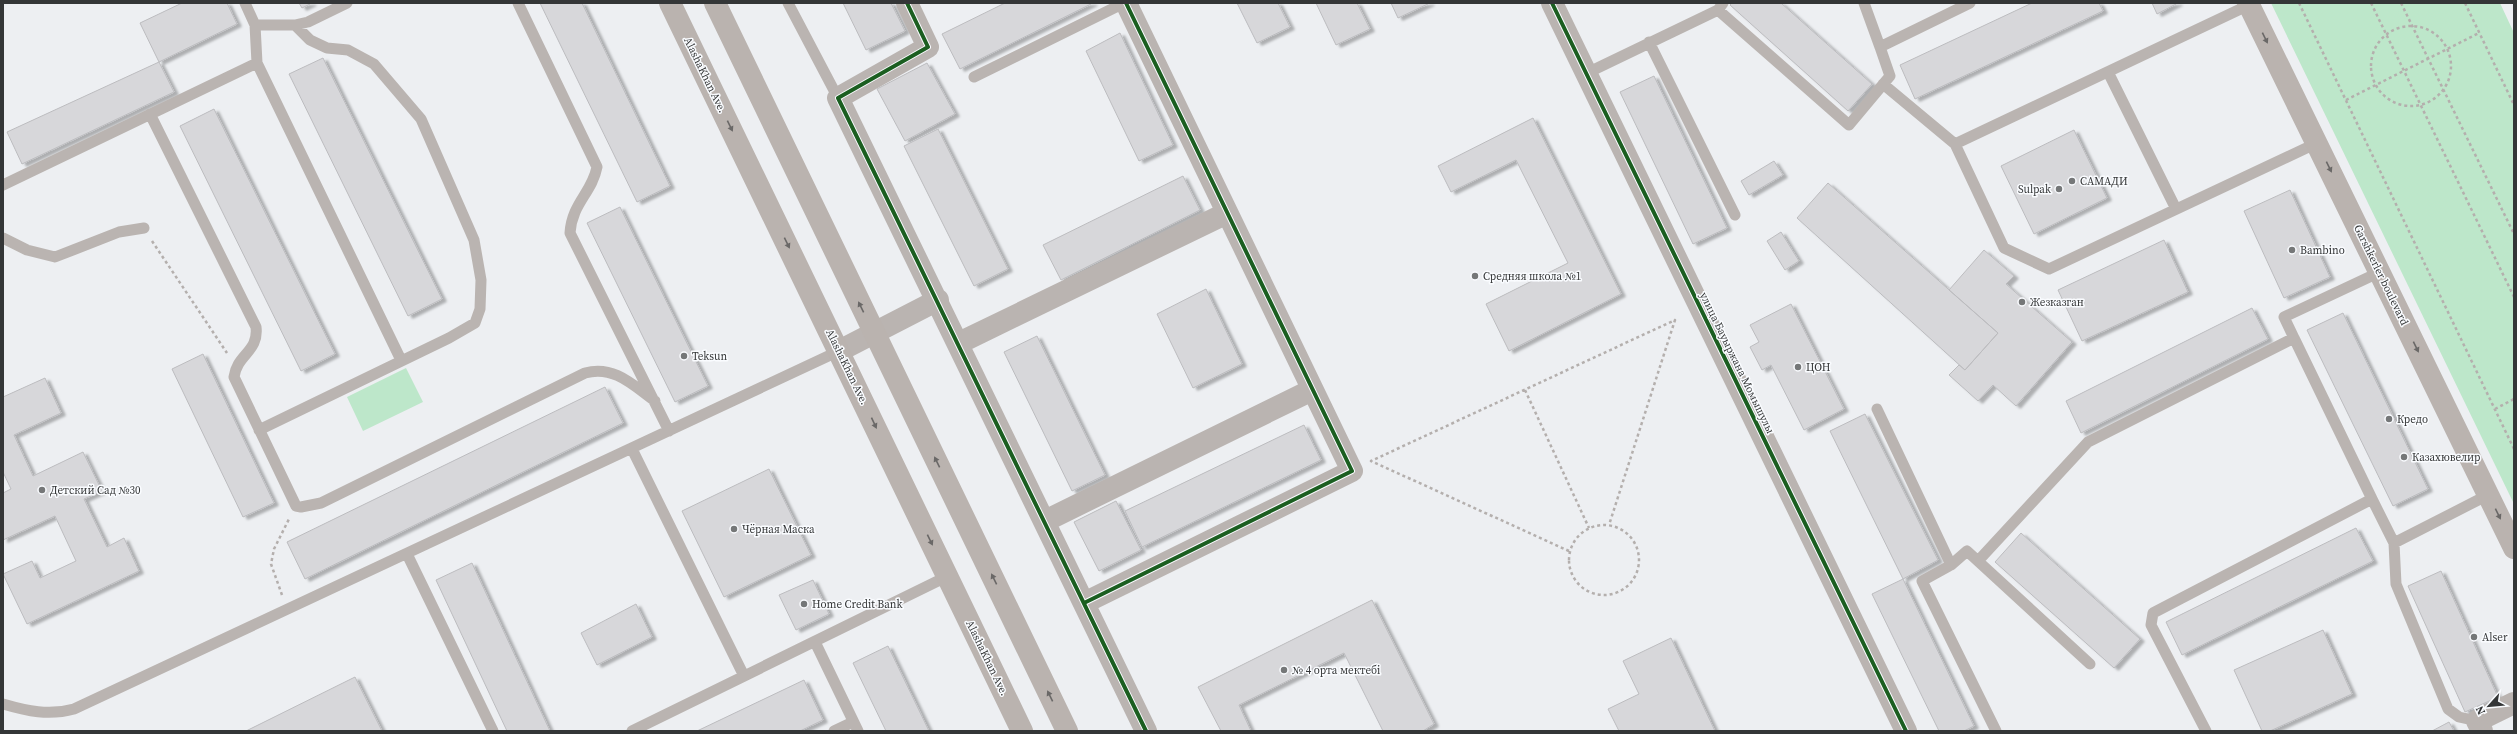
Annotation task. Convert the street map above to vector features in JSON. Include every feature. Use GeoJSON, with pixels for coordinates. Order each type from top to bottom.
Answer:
{"type":"FeatureCollection","features":[{"type":"Feature","properties":{"kind":"main road","name":"AlashaKhan Ave."},"geometry":{"type":"LineString","coordinates":[[670,3],[1022,731]]}},
{"type":"Feature","properties":{"kind":"main road"},"geometry":{"type":"LineString","coordinates":[[715,3],[1067,731]]}},
{"type":"Feature","properties":{"kind":"main road","name":"Garshkerler boulevard"},"geometry":{"type":"LineString","coordinates":[[2248,4],[2514,548]]}},
{"type":"Feature","properties":{"kind":"street"},"geometry":{"type":"LineString","coordinates":[[907,3],[928,47],[838,98],[959,343],[1146,731]]}},
{"type":"Feature","properties":{"kind":"street"},"geometry":{"type":"LineString","coordinates":[[1084,603],[1352,471],[1125,3]]}},
{"type":"Feature","properties":{"kind":"street","name":"улица Бауыржана Момышулы"},"geometry":{"type":"LineString","coordinates":[[1552,3],[1906,731]]}},
{"type":"Feature","properties":{"kind":"street"},"geometry":{"type":"LineString","coordinates":[[959,343],[1227,213]]}},
{"type":"Feature","properties":{"kind":"street"},"geometry":{"type":"LineString","coordinates":[[839,351],[938,300]]}},
{"type":"Feature","properties":{"kind":"street"},"geometry":{"type":"LineString","coordinates":[[1045,521],[1312,390]]}},
{"type":"Feature","properties":{"kind":"street"},"geometry":{"type":"LineString","coordinates":[[2480,726],[2514,703]]}},
{"type":"Feature","properties":{"kind":"lane"},"geometry":{"type":"LineString","coordinates":[[245,3],[255,25],[257,63],[401,360]]}},
{"type":"Feature","properties":{"kind":"lane"},"geometry":{"type":"LineString","coordinates":[[255,25],[296,25],[308,22],[347,3]]}},
{"type":"Feature","properties":{"kind":"lane"},"geometry":{"type":"LineString","coordinates":[[518,3],[596,167],[594,178],[571,219],[570,233],[669,431]]}},
{"type":"Feature","properties":{"kind":"lane"},"geometry":{"type":"LineString","coordinates":[[788,3],[838,98]]}},
{"type":"Feature","properties":{"kind":"lane"},"geometry":{"type":"LineString","coordinates":[[974,77],[1125,3]]}},
{"type":"Feature","properties":{"kind":"lane"},"geometry":{"type":"LineString","coordinates":[[1587,73],[1721,6],[1849,125],[1890,76],[1864,3]]}},
{"type":"Feature","properties":{"kind":"lane"},"geometry":{"type":"LineString","coordinates":[[1880,47],[1970,3]]}},
{"type":"Feature","properties":{"kind":"lane"},"geometry":{"type":"LineString","coordinates":[[1955,144],[2248,4]]}},
{"type":"Feature","properties":{"kind":"lane"},"geometry":{"type":"LineString","coordinates":[[259,430],[475,323],[480,309],[481,280],[474,240],[421,119],[374,64],[348,50],[327,48],[310,40],[296,25]]}},
{"type":"Feature","properties":{"kind":"lane"},"geometry":{"type":"LineString","coordinates":[[1649,42],[1735,215]]}},
{"type":"Feature","properties":{"kind":"lane"},"geometry":{"type":"LineString","coordinates":[[3,185],[257,63]]}},
{"type":"Feature","properties":{"kind":"lane"},"geometry":{"type":"LineString","coordinates":[[2108,72],[2176,209]]}},
{"type":"Feature","properties":{"kind":"lane"},"geometry":{"type":"LineString","coordinates":[[1883,84],[1955,144],[2004,248],[2049,269],[2317,144]]}},
{"type":"Feature","properties":{"kind":"lane"},"geometry":{"type":"LineString","coordinates":[[150,114],[256,327],[255,344],[236,367],[234,376],[296,506],[301,508],[321,502],[585,373],[597,369],[615,373],[654,402]]}},
{"type":"Feature","properties":{"kind":"lane"},"geometry":{"type":"LineString","coordinates":[[3,238],[27,250],[55,257],[119,232],[144,228]]}},
{"type":"Feature","properties":{"kind":"lane"},"geometry":{"type":"LineString","coordinates":[[2380,272],[2284,317],[2394,543],[2396,584],[2448,709],[2459,717],[2480,726]]}},
{"type":"Feature","properties":{"kind":"lane"},"geometry":{"type":"LineString","coordinates":[[1978,562],[2088,442],[2294,338]]}},
{"type":"Feature","properties":{"kind":"lane"},"geometry":{"type":"LineString","coordinates":[[3,704],[44,713],[60,713],[74,709],[839,351]]}},
{"type":"Feature","properties":{"kind":"lane"},"geometry":{"type":"LineString","coordinates":[[1877,409],[1951,565]]}},
{"type":"Feature","properties":{"kind":"lane"},"geometry":{"type":"LineString","coordinates":[[632,449],[743,674]]}},
{"type":"Feature","properties":{"kind":"lane"},"geometry":{"type":"LineString","coordinates":[[2394,543],[2488,495]]}},
{"type":"Feature","properties":{"kind":"lane"},"geometry":{"type":"LineString","coordinates":[[2206,731],[2151,625],[2153,612],[2372,499]]}},
{"type":"Feature","properties":{"kind":"lane"},"geometry":{"type":"LineString","coordinates":[[1996,731],[1922,581],[1951,565],[1967,551],[2090,664]]}},
{"type":"Feature","properties":{"kind":"lane"},"geometry":{"type":"LineString","coordinates":[[407,554],[493,731]]}},
{"type":"Feature","properties":{"kind":"lane"},"geometry":{"type":"LineString","coordinates":[[632,731],[743,674],[815,642],[948,576]]}},
{"type":"Feature","properties":{"kind":"lane"},"geometry":{"type":"LineString","coordinates":[[815,642],[856,726],[834,731]]}},
{"type":"Feature","properties":{"kind":"path"},"geometry":{"type":"LineString","coordinates":[[2299,3],[2514,448]]}},
{"type":"Feature","properties":{"kind":"path"},"geometry":{"type":"LineString","coordinates":[[2372,3],[2514,297]]}},
{"type":"Feature","properties":{"kind":"path"},"geometry":{"type":"LineString","coordinates":[[2402,3],[2514,234]]}},
{"type":"Feature","properties":{"kind":"path"},"geometry":{"type":"LineString","coordinates":[[2465,3],[2514,105]]}},
{"type":"Feature","properties":{"kind":"path"},"geometry":{"type":"LineString","coordinates":[[2413,26],[2434,33],[2447,49],[2451,66],[2449,80],[2444,89],[2432,100],[2421,105],[2407,106],[2394,102],[2383,94],[2376,84],[2372,71],[2372,58],[2377,46],[2387,35],[2396,29],[2413,26]]}},
{"type":"Feature","properties":{"kind":"path"},"geometry":{"type":"LineString","coordinates":[[2346,100],[2479,33]]}},
{"type":"Feature","properties":{"kind":"path"},"geometry":{"type":"LineString","coordinates":[[144,228],[236,367]]}},
{"type":"Feature","properties":{"kind":"path"},"geometry":{"type":"LineString","coordinates":[[1570,551],[1371,461],[1675,320],[1609,525]]}},
{"type":"Feature","properties":{"kind":"path"},"geometry":{"type":"LineString","coordinates":[[1525,390],[1589,528]]}},
{"type":"Feature","properties":{"kind":"path"},"geometry":{"type":"LineString","coordinates":[[2495,409],[2514,399]]}},
{"type":"Feature","properties":{"kind":"path"},"geometry":{"type":"LineString","coordinates":[[288,610],[271,564],[274,549],[296,506]]}},
{"type":"Feature","properties":{"kind":"path"},"geometry":{"type":"LineString","coordinates":[[1609,525],[1620,529],[1630,536],[1637,547],[1639,559],[1638,571],[1632,582],[1623,590],[1612,595],[1600,596],[1588,593],[1578,585],[1571,575],[1568,563],[1570,551],[1580,534],[1589,528],[1609,525]]}},
{"type":"Feature","properties":{"kind":"green space"},"geometry":{"type":"Polygon","coordinates":[[[2271,3],[2500,3],[2514,33],[2514,504],[2271,3]]]}},
{"type":"Feature","properties":{"kind":"green space"},"geometry":{"type":"Polygon","coordinates":[[[406,368],[423,402],[363,431],[347,397],[406,368]]]}},
{"type":"Feature","properties":{"kind":"building"},"geometry":{"type":"Polygon","coordinates":[[[182,3],[227,3],[237,24],[159,62],[140,23],[182,3]]]}},
{"type":"Feature","properties":{"kind":"building"},"geometry":{"type":"Polygon","coordinates":[[[299,3],[312,3],[302,8],[299,3]]]}},
{"type":"Feature","properties":{"kind":"building"},"geometry":{"type":"Polygon","coordinates":[[[540,3],[582,3],[670,186],[637,202],[540,3]]]}},
{"type":"Feature","properties":{"kind":"building"},"geometry":{"type":"Polygon","coordinates":[[[843,3],[891,3],[905,31],[866,50],[843,3]]]}},
{"type":"Feature","properties":{"kind":"building"},"geometry":{"type":"Polygon","coordinates":[[[1005,3],[1093,3],[960,69],[942,34],[1005,3]]]}},
{"type":"Feature","properties":{"kind":"building"},"geometry":{"type":"Polygon","coordinates":[[[1237,3],[1278,3],[1290,27],[1257,43],[1237,3]]]}},
{"type":"Feature","properties":{"kind":"building"},"geometry":{"type":"Polygon","coordinates":[[[1316,3],[1357,3],[1370,29],[1336,45],[1316,3]]]}},
{"type":"Feature","properties":{"kind":"building"},"geometry":{"type":"Polygon","coordinates":[[[1391,3],[1430,3],[1398,18],[1391,3]]]}},
{"type":"Feature","properties":{"kind":"building"},"geometry":{"type":"Polygon","coordinates":[[[1732,3],[1781,3],[1872,84],[1848,111],[1730,5],[1732,3]]]}},
{"type":"Feature","properties":{"kind":"building"},"geometry":{"type":"Polygon","coordinates":[[[2032,3],[2099,3],[2103,11],[1915,99],[1900,65],[2032,3]]]}},
{"type":"Feature","properties":{"kind":"building"},"geometry":{"type":"Polygon","coordinates":[[[2152,3],[2178,3],[2157,14],[2152,3]]]}},
{"type":"Feature","properties":{"kind":"building"},"geometry":{"type":"Polygon","coordinates":[[[1120,33],[1173,145],[1139,161],[1086,51],[1120,33]]]}},
{"type":"Feature","properties":{"kind":"building"},"geometry":{"type":"Polygon","coordinates":[[[323,58],[442,299],[408,316],[289,74],[323,58]]]}},
{"type":"Feature","properties":{"kind":"building"},"geometry":{"type":"Polygon","coordinates":[[[159,62],[174,92],[22,164],[7,132],[159,62]]]}},
{"type":"Feature","properties":{"kind":"building"},"geometry":{"type":"Polygon","coordinates":[[[927,63],[955,114],[905,141],[877,89],[927,63]]]}},
{"type":"Feature","properties":{"kind":"building"},"geometry":{"type":"Polygon","coordinates":[[[1654,76],[1727,228],[1693,244],[1620,92],[1654,76]]]}},
{"type":"Feature","properties":{"kind":"building"},"geometry":{"type":"Polygon","coordinates":[[[214,109],[335,354],[301,371],[180,126],[214,109]]]}},
{"type":"Feature","properties":{"kind":"building"},"geometry":{"type":"Polygon","coordinates":[[[1533,118],[1621,294],[1509,351],[1486,304],[1568,263],[1516,160],[1451,192],[1438,166],[1533,118]]]}},
{"type":"Feature","properties":{"kind":"building"},"geometry":{"type":"Polygon","coordinates":[[[938,129],[1008,269],[974,286],[904,146],[938,129]]]}},
{"type":"Feature","properties":{"kind":"building"},"geometry":{"type":"Polygon","coordinates":[[[2074,130],[2107,198],[2034,234],[2001,166],[2074,130]]]}},
{"type":"Feature","properties":{"kind":"building"},"geometry":{"type":"Polygon","coordinates":[[[1774,161],[1783,175],[1749,195],[1741,181],[1774,161]]]}},
{"type":"Feature","properties":{"kind":"building"},"geometry":{"type":"Polygon","coordinates":[[[1183,176],[1200,210],[1061,280],[1043,245],[1183,176]]]}},
{"type":"Feature","properties":{"kind":"building"},"geometry":{"type":"Polygon","coordinates":[[[1828,183],[1998,333],[1965,370],[1797,218],[1828,183]]]}},
{"type":"Feature","properties":{"kind":"building"},"geometry":{"type":"Polygon","coordinates":[[[2290,190],[2330,277],[2284,298],[2244,211],[2290,190]]]}},
{"type":"Feature","properties":{"kind":"building"},"geometry":{"type":"Polygon","coordinates":[[[620,207],[708,386],[675,402],[587,223],[620,207]]]}},
{"type":"Feature","properties":{"kind":"building"},"geometry":{"type":"Polygon","coordinates":[[[1781,232],[1799,261],[1785,270],[1767,241],[1781,232]]]}},
{"type":"Feature","properties":{"kind":"building"},"geometry":{"type":"Polygon","coordinates":[[[2164,240],[2188,292],[2082,341],[2058,290],[2164,240]]]}},
{"type":"Feature","properties":{"kind":"building"},"geometry":{"type":"Polygon","coordinates":[[[1984,250],[2014,276],[2006,284],[2072,342],[2016,406],[1993,385],[1978,401],[1949,375],[1959,365],[1965,370],[1998,333],[1949,290],[1984,250]]]}},
{"type":"Feature","properties":{"kind":"building"},"geometry":{"type":"Polygon","coordinates":[[[1206,289],[1242,364],[1193,388],[1157,314],[1206,289]]]}},
{"type":"Feature","properties":{"kind":"building","name":"ЦОН"},"geometry":{"type":"Polygon","coordinates":[[[1791,304],[1844,409],[1804,430],[1771,365],[1762,370],[1750,347],[1759,342],[1750,325],[1791,304]]]}},
{"type":"Feature","properties":{"kind":"building"},"geometry":{"type":"Polygon","coordinates":[[[2252,308],[2268,339],[2081,433],[2066,401],[2252,308]]]}},
{"type":"Feature","properties":{"kind":"building"},"geometry":{"type":"Polygon","coordinates":[[[2343,313],[2428,489],[2393,506],[2307,330],[2343,313]]]}},
{"type":"Feature","properties":{"kind":"building"},"geometry":{"type":"Polygon","coordinates":[[[1037,336],[1105,475],[1072,491],[1004,352],[1037,336]]]}},
{"type":"Feature","properties":{"kind":"building"},"geometry":{"type":"Polygon","coordinates":[[[203,354],[274,503],[243,517],[172,369],[203,354]]]}},
{"type":"Feature","properties":{"kind":"building"},"geometry":{"type":"Polygon","coordinates":[[[45,378],[61,413],[14,435],[33,476],[83,452],[102,491],[84,499],[107,547],[124,538],[139,571],[27,624],[3,574],[32,561],[40,578],[76,561],[55,516],[3,540],[3,493],[11,489],[3,472],[3,397],[45,378]]]}},
{"type":"Feature","properties":{"kind":"building"},"geometry":{"type":"Polygon","coordinates":[[[605,387],[623,423],[305,579],[287,542],[605,387]]]}},
{"type":"Feature","properties":{"kind":"building"},"geometry":{"type":"Polygon","coordinates":[[[1865,414],[1938,560],[1903,579],[1830,431],[1865,414]]]}},
{"type":"Feature","properties":{"kind":"building"},"geometry":{"type":"Polygon","coordinates":[[[1304,425],[1321,460],[1142,547],[1125,511],[1304,425]]]}},
{"type":"Feature","properties":{"kind":"building"},"geometry":{"type":"Polygon","coordinates":[[[769,469],[811,555],[724,597],[682,511],[769,469]]]}},
{"type":"Feature","properties":{"kind":"building"},"geometry":{"type":"Polygon","coordinates":[[[1116,501],[1141,550],[1099,571],[1074,522],[1116,501]]]}},
{"type":"Feature","properties":{"kind":"building"},"geometry":{"type":"Polygon","coordinates":[[[2356,528],[2373,561],[2182,655],[2166,622],[2356,528]]]}},
{"type":"Feature","properties":{"kind":"building"},"geometry":{"type":"Polygon","coordinates":[[[2021,533],[2140,639],[2114,668],[1995,562],[2021,533]]]}},
{"type":"Feature","properties":{"kind":"building"},"geometry":{"type":"Polygon","coordinates":[[[472,563],[550,731],[507,731],[436,580],[472,563]]]}},
{"type":"Feature","properties":{"kind":"building"},"geometry":{"type":"Polygon","coordinates":[[[2441,571],[2498,697],[2465,712],[2408,586],[2441,571]]]}},
{"type":"Feature","properties":{"kind":"building"},"geometry":{"type":"Polygon","coordinates":[[[1903,579],[1974,726],[1964,731],[1939,731],[1872,594],[1903,579]]]}},
{"type":"Feature","properties":{"kind":"building","name":"Home Credit Bank"},"geometry":{"type":"Polygon","coordinates":[[[813,580],[829,614],[796,630],[779,595],[813,580]]]}},
{"type":"Feature","properties":{"kind":"building"},"geometry":{"type":"Polygon","coordinates":[[[1372,600],[1434,724],[1423,731],[1383,731],[1344,653],[1239,705],[1251,731],[1221,731],[1198,687],[1372,600]]]}},
{"type":"Feature","properties":{"kind":"building"},"geometry":{"type":"Polygon","coordinates":[[[636,604],[652,637],[597,665],[581,633],[636,604]]]}},
{"type":"Feature","properties":{"kind":"building"},"geometry":{"type":"Polygon","coordinates":[[[2323,630],[2352,694],[2270,731],[2262,731],[2234,670],[2323,630]]]}},
{"type":"Feature","properties":{"kind":"building"},"geometry":{"type":"Polygon","coordinates":[[[1671,638],[1715,731],[1619,731],[1608,709],[1639,694],[1623,661],[1671,638]]]}},
{"type":"Feature","properties":{"kind":"building"},"geometry":{"type":"Polygon","coordinates":[[[888,646],[929,731],[886,731],[853,663],[888,646]]]}},
{"type":"Feature","properties":{"kind":"building"},"geometry":{"type":"Polygon","coordinates":[[[355,677],[382,731],[246,731],[355,677]]]}},
{"type":"Feature","properties":{"kind":"building"},"geometry":{"type":"Polygon","coordinates":[[[804,680],[823,720],[800,731],[697,731],[804,680]]]}},
{"type":"Feature","properties":{"kind":"building"},"geometry":{"type":"Polygon","coordinates":[[[2449,722],[2454,731],[2432,731],[2449,722]]]}},
{"type":"Feature","properties":{"kind":"cycle path"},"geometry":{"type":"LineString","coordinates":[[907,3],[928,47],[838,98],[1146,731]]}},
{"type":"Feature","properties":{"kind":"cycle path"},"geometry":{"type":"LineString","coordinates":[[1084,603],[1352,471],[1126,3]]}},
{"type":"Feature","properties":{"kind":"cycle path"},"geometry":{"type":"LineString","coordinates":[[1552,3],[1906,731]]}},
{"type":"Feature","properties":{"kind":"place","name":"САМАДИ"},"geometry":{"type":"Point","coordinates":[2072,181]}},
{"type":"Feature","properties":{"kind":"place","name":"Sulpak"},"geometry":{"type":"Point","coordinates":[2059,189]}},
{"type":"Feature","properties":{"kind":"place","name":"Bambino"},"geometry":{"type":"Point","coordinates":[2292,250]}},
{"type":"Feature","properties":{"kind":"place","name":"Средняя школа №1"},"geometry":{"type":"Point","coordinates":[1475,276]}},
{"type":"Feature","properties":{"kind":"place","name":"Жезказган"},"geometry":{"type":"Point","coordinates":[2022,302]}},
{"type":"Feature","properties":{"kind":"place","name":"Teksun"},"geometry":{"type":"Point","coordinates":[684,356]}},
{"type":"Feature","properties":{"kind":"place","name":"ЦОН"},"geometry":{"type":"Point","coordinates":[1798,367]}},
{"type":"Feature","properties":{"kind":"place","name":"Кредо"},"geometry":{"type":"Point","coordinates":[2389,419]}},
{"type":"Feature","properties":{"kind":"place","name":"Казахювелир"},"geometry":{"type":"Point","coordinates":[2404,457]}},
{"type":"Feature","properties":{"kind":"place","name":"Детский Сад №30"},"geometry":{"type":"Point","coordinates":[42,490]}},
{"type":"Feature","properties":{"kind":"place","name":"Чёрная Маска"},"geometry":{"type":"Point","coordinates":[734,529]}},
{"type":"Feature","properties":{"kind":"place","name":"Home Credit Bank"},"geometry":{"type":"Point","coordinates":[804,604]}},
{"type":"Feature","properties":{"kind":"place","name":"Alser"},"geometry":{"type":"Point","coordinates":[2474,637]}},
{"type":"Feature","properties":{"kind":"place","name":"№ 4 орта мектебі"},"geometry":{"type":"Point","coordinates":[1284,670]}}]}
